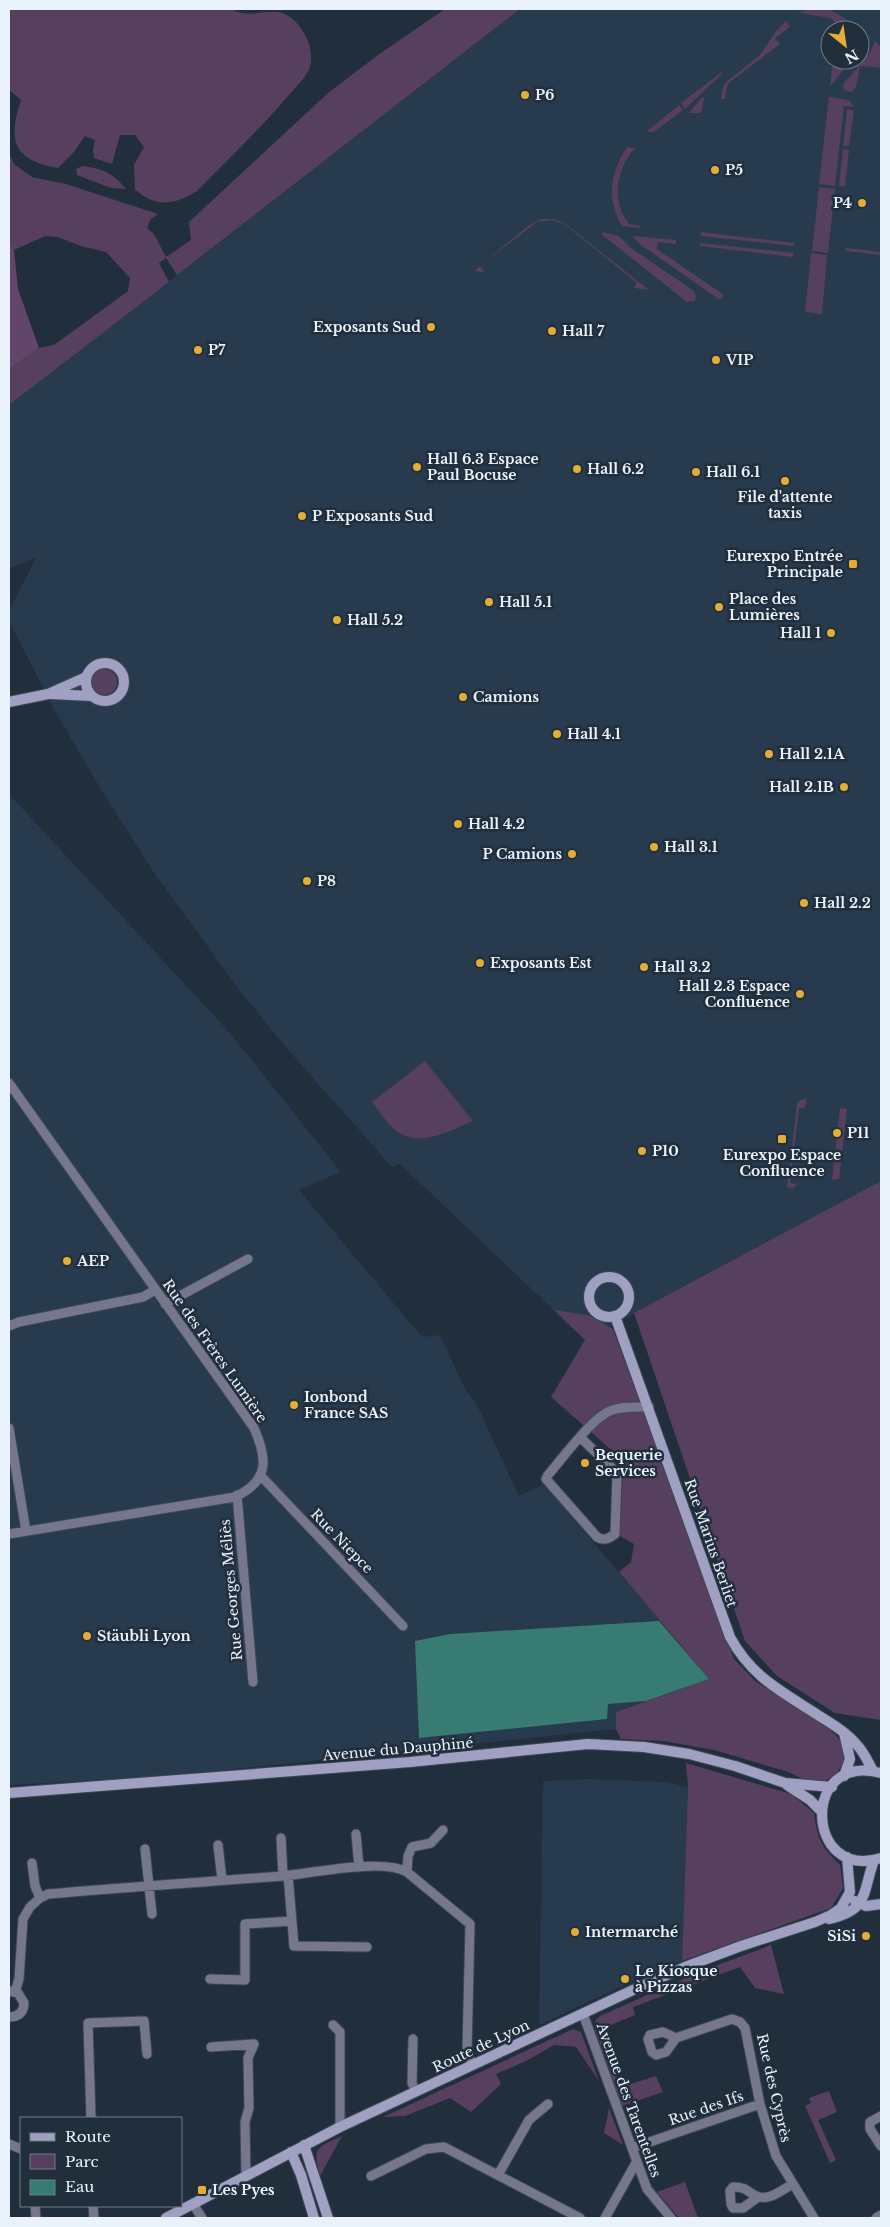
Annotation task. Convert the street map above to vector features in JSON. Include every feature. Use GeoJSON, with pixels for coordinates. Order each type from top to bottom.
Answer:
{"type":"FeatureCollection","features":[{"type":"Feature","properties":{"kind":"street"},"geometry":{"type":"LineString","coordinates":[[48,694],[91,696],[105,701],[116,698],[123,689],[123,674],[112,664],[101,663],[91,668],[86,677],[87,690],[91,696]]}},
{"type":"Feature","properties":{"kind":"street"},"geometry":{"type":"LineString","coordinates":[[9,702],[48,694],[86,677]]}},
{"type":"Feature","properties":{"kind":"street","name":"Rue des Frères Lumière"},"geometry":{"type":"LineString","coordinates":[[9,1083],[254,1428],[262,1452],[263,1465],[261,1476]]}},
{"type":"Feature","properties":{"kind":"street"},"geometry":{"type":"LineString","coordinates":[[165,1304],[248,1260]]}},
{"type":"Feature","properties":{"kind":"street"},"geometry":{"type":"LineString","coordinates":[[604,1277],[616,1278],[622,1281],[629,1291],[630,1297],[626,1309],[615,1316],[599,1315],[589,1301],[590,1289],[593,1284],[604,1277]]}},
{"type":"Feature","properties":{"kind":"street"},"geometry":{"type":"LineString","coordinates":[[9,1326],[19,1322],[144,1297],[155,1290]]}},
{"type":"Feature","properties":{"kind":"street","name":"Rue Marius Berliet"},"geometry":{"type":"LineString","coordinates":[[615,1316],[721,1613],[740,1655],[768,1683],[844,1732],[857,1745],[877,1772]]}},
{"type":"Feature","properties":{"kind":"street"},"geometry":{"type":"LineString","coordinates":[[580,1438],[614,1470],[616,1475],[615,1534],[602,1540],[596,1537],[546,1480],[548,1475],[580,1438],[602,1415],[611,1410],[649,1407]]}},
{"type":"Feature","properties":{"kind":"street"},"geometry":{"type":"LineString","coordinates":[[9,1428],[26,1531]]}},
{"type":"Feature","properties":{"kind":"street"},"geometry":{"type":"LineString","coordinates":[[9,1534],[238,1496],[257,1483],[261,1476]]}},
{"type":"Feature","properties":{"kind":"street","name":"Rue Niepce"},"geometry":{"type":"LineString","coordinates":[[261,1476],[403,1626]]}},
{"type":"Feature","properties":{"kind":"street","name":"Rue Georges Méliès"},"geometry":{"type":"LineString","coordinates":[[238,1496],[253,1682]]}},
{"type":"Feature","properties":{"kind":"street"},"geometry":{"type":"LineString","coordinates":[[844,1732],[850,1759],[844,1776]]}},
{"type":"Feature","properties":{"kind":"street","name":"Avenue du Dauphiné"},"geometry":{"type":"LineString","coordinates":[[9,1793],[400,1763],[588,1744],[644,1747],[689,1754],[735,1766],[785,1783],[832,1787]]}},
{"type":"Feature","properties":{"kind":"street"},"geometry":{"type":"LineString","coordinates":[[860,1905],[877,1859],[860,1860],[847,1857],[835,1849],[827,1838],[822,1825],[821,1811],[825,1798],[832,1787],[844,1776],[863,1771],[877,1772]]}},
{"type":"Feature","properties":{"kind":"street","name":"Avenue du Dauphiné"},"geometry":{"type":"LineString","coordinates":[[785,1783],[810,1800],[821,1811]]}},
{"type":"Feature","properties":{"kind":"street"},"geometry":{"type":"LineString","coordinates":[[407,1872],[408,1856],[412,1847],[431,1843],[443,1830]]}},
{"type":"Feature","properties":{"kind":"street"},"geometry":{"type":"LineString","coordinates":[[356,1834],[359,1867]]}},
{"type":"Feature","properties":{"kind":"street"},"geometry":{"type":"LineString","coordinates":[[281,1838],[294,1946],[367,1947]]}},
{"type":"Feature","properties":{"kind":"street"},"geometry":{"type":"LineString","coordinates":[[218,1845],[222,1880]]}},
{"type":"Feature","properties":{"kind":"street"},"geometry":{"type":"LineString","coordinates":[[145,1849],[152,1914]]}},
{"type":"Feature","properties":{"kind":"street"},"geometry":{"type":"LineString","coordinates":[[847,1857],[851,1897],[860,1905],[871,1906],[881,1903]]}},
{"type":"Feature","properties":{"kind":"street"},"geometry":{"type":"LineString","coordinates":[[32,1863],[35,1886],[40,1898]]}},
{"type":"Feature","properties":{"kind":"street"},"geometry":{"type":"LineString","coordinates":[[9,2018],[16,2017],[24,2008],[22,1997],[12,1992],[19,1979],[23,1919],[30,1907],[48,1894],[285,1875],[359,1867],[399,1867],[470,1924],[467,2052],[473,2065]]}},
{"type":"Feature","properties":{"kind":"street"},"geometry":{"type":"LineString","coordinates":[[866,1889],[868,1896],[881,1903]]}},
{"type":"Feature","properties":{"kind":"street","name":"Route de Lyon"},"geometry":{"type":"LineString","coordinates":[[818,1922],[841,1908],[850,1892]]}},
{"type":"Feature","properties":{"kind":"street","name":"Route de Lyon"},"geometry":{"type":"LineString","coordinates":[[166,2218],[340,2126],[685,1967],[741,1946],[848,1914],[860,1905]]}},
{"type":"Feature","properties":{"kind":"street"},"geometry":{"type":"LineString","coordinates":[[210,1979],[245,1980],[245,1924],[292,1921]]}},
{"type":"Feature","properties":{"kind":"street","name":"Avenue des Tarentelles"},"geometry":{"type":"LineString","coordinates":[[583,2014],[647,2189],[671,2218]]}},
{"type":"Feature","properties":{"kind":"street","name":"Rue des Cyprès"},"geometry":{"type":"LineString","coordinates":[[676,2038],[732,2019],[740,2022],[745,2028],[760,2104],[776,2156],[814,2218]]}},
{"type":"Feature","properties":{"kind":"street"},"geometry":{"type":"LineString","coordinates":[[91,2117],[88,2023],[144,2021],[147,2054]]}},
{"type":"Feature","properties":{"kind":"street"},"geometry":{"type":"LineString","coordinates":[[332,2025],[340,2032],[340,2126]]}},
{"type":"Feature","properties":{"kind":"street"},"geometry":{"type":"LineString","coordinates":[[413,2039],[412,2082],[416,2092]]}},
{"type":"Feature","properties":{"kind":"street"},"geometry":{"type":"LineString","coordinates":[[211,2047],[254,2044],[248,2058],[249,2108],[245,2122],[246,2176]]}},
{"type":"Feature","properties":{"kind":"street"},"geometry":{"type":"LineString","coordinates":[[498,2175],[529,2120],[548,2104]]}},
{"type":"Feature","properties":{"kind":"street","name":"Rue des Ifs"},"geometry":{"type":"LineString","coordinates":[[632,2148],[760,2104]]}},
{"type":"Feature","properties":{"kind":"street"},"geometry":{"type":"LineString","coordinates":[[881,2116],[870,2122],[870,2129],[881,2146]]}},
{"type":"Feature","properties":{"kind":"street"},"geometry":{"type":"LineString","coordinates":[[304,2145],[328,2218]]}},
{"type":"Feature","properties":{"kind":"street"},"geometry":{"type":"LineString","coordinates":[[371,2176],[426,2149],[444,2147],[498,2175],[561,2214],[580,2218]]}},
{"type":"Feature","properties":{"kind":"street"},"geometry":{"type":"LineString","coordinates":[[291,2152],[301,2175],[314,2218]]}},
{"type":"Feature","properties":{"kind":"street"},"geometry":{"type":"LineString","coordinates":[[605,2218],[637,2161]]}},
{"type":"Feature","properties":{"kind":"street"},"geometry":{"type":"LineString","coordinates":[[758,2197],[769,2197],[793,2184]]}},
{"type":"Feature","properties":{"kind":"street"},"geometry":{"type":"LineString","coordinates":[[193,2204],[202,2218]]}},
{"type":"Feature","properties":{"kind":"street"},"geometry":{"type":"LineString","coordinates":[[876,2218],[881,2215]]}},
{"type":"Feature","properties":{"kind":"shaded area"},"geometry":{"type":"Polygon","coordinates":[[[520,9],[881,9],[881,1182],[585,1340],[400,1164],[392,1167],[289,1051],[240,991],[153,871],[103,793],[54,709],[9,621],[9,611],[36,558],[9,568],[9,405],[520,9]]]}},
{"type":"Feature","properties":{"kind":"shaded area"},"geometry":{"type":"Polygon","coordinates":[[[9,239],[14,250],[18,289],[39,348],[9,369],[9,239]]]}},
{"type":"Feature","properties":{"kind":"shaded area"},"geometry":{"type":"Polygon","coordinates":[[[9,794],[230,1033],[341,1172],[299,1190],[422,1337],[440,1335],[466,1391],[476,1403],[519,1496],[544,1484],[709,1679],[616,1712],[616,1729],[158,1777],[9,1785],[9,794]]]}},
{"type":"Feature","properties":{"kind":"shaded area"},"geometry":{"type":"Polygon","coordinates":[[[590,1779],[665,1782],[688,1787],[682,1961],[646,1975],[539,2025],[543,1781],[590,1779]]]}},
{"type":"Feature","properties":{"kind":"green space"},"geometry":{"type":"Polygon","coordinates":[[[9,9],[231,9],[245,13],[283,13],[295,21],[304,32],[310,46],[310,67],[301,82],[278,108],[197,191],[173,202],[157,202],[142,195],[135,189],[134,165],[144,147],[135,135],[120,135],[112,164],[94,158],[95,140],[85,136],[74,152],[58,168],[31,160],[23,154],[17,146],[15,137],[15,126],[21,100],[9,90],[9,9]]]}},
{"type":"Feature","properties":{"kind":"green space"},"geometry":{"type":"Polygon","coordinates":[[[445,9],[520,9],[177,275],[166,258],[159,263],[169,282],[9,405],[9,369],[39,348],[54,345],[128,291],[130,278],[106,252],[81,246],[57,237],[45,236],[14,250],[9,239],[9,153],[14,164],[32,177],[66,184],[158,214],[150,220],[147,228],[154,234],[166,257],[191,240],[189,222],[328,93],[378,55],[445,9]]]}},
{"type":"Feature","properties":{"kind":"green space"},"geometry":{"type":"Polygon","coordinates":[[[807,9],[831,10],[847,20],[832,20],[800,13],[791,17],[807,9]]]}},
{"type":"Feature","properties":{"kind":"green space"},"geometry":{"type":"Polygon","coordinates":[[[786,21],[790,27],[775,38],[780,44],[730,82],[727,86],[725,99],[721,99],[725,83],[760,55],[776,31],[786,21]]]}},
{"type":"Feature","properties":{"kind":"green space"},"geometry":{"type":"Polygon","coordinates":[[[875,41],[881,47],[881,68],[870,67],[870,53],[875,41]]]}},
{"type":"Feature","properties":{"kind":"green space"},"geometry":{"type":"Polygon","coordinates":[[[832,70],[843,70],[830,87],[832,70]]]}},
{"type":"Feature","properties":{"kind":"green space"},"geometry":{"type":"Polygon","coordinates":[[[855,70],[859,70],[856,87],[852,92],[846,91],[843,88],[844,83],[855,70]]]}},
{"type":"Feature","properties":{"kind":"green space"},"geometry":{"type":"Polygon","coordinates":[[[723,73],[685,109],[681,103],[723,73]]]}},
{"type":"Feature","properties":{"kind":"green space"},"geometry":{"type":"Polygon","coordinates":[[[702,97],[704,98],[701,113],[689,113],[702,97]]]}},
{"type":"Feature","properties":{"kind":"green space"},"geometry":{"type":"Polygon","coordinates":[[[829,97],[849,100],[854,107],[844,106],[835,186],[819,184],[829,97]]]}},
{"type":"Feature","properties":{"kind":"green space"},"geometry":{"type":"Polygon","coordinates":[[[679,105],[683,110],[654,132],[646,132],[679,105]]]}},
{"type":"Feature","properties":{"kind":"green space"},"geometry":{"type":"Polygon","coordinates":[[[847,109],[854,110],[849,146],[843,146],[847,109]]]}},
{"type":"Feature","properties":{"kind":"green space"},"geometry":{"type":"Polygon","coordinates":[[[627,147],[635,148],[620,175],[618,195],[623,215],[629,224],[641,226],[640,228],[622,226],[617,216],[612,196],[612,186],[617,166],[627,147]]]}},
{"type":"Feature","properties":{"kind":"green space"},"geometry":{"type":"Polygon","coordinates":[[[843,149],[849,150],[845,186],[839,186],[843,149]]]}},
{"type":"Feature","properties":{"kind":"green space"},"geometry":{"type":"Polygon","coordinates":[[[82,166],[107,172],[126,189],[111,188],[77,175],[76,169],[82,166]]]}},
{"type":"Feature","properties":{"kind":"green space"},"geometry":{"type":"Polygon","coordinates":[[[819,187],[835,189],[828,253],[812,251],[819,187]]]}},
{"type":"Feature","properties":{"kind":"green space"},"geometry":{"type":"Polygon","coordinates":[[[541,219],[554,219],[564,223],[649,290],[634,288],[637,283],[564,224],[552,220],[537,222],[480,266],[528,226],[541,219]]]}},
{"type":"Feature","properties":{"kind":"green space"},"geometry":{"type":"Polygon","coordinates":[[[603,232],[619,236],[631,248],[694,291],[695,301],[687,302],[601,234],[603,232]]]}},
{"type":"Feature","properties":{"kind":"green space"},"geometry":{"type":"Polygon","coordinates":[[[701,232],[794,243],[794,246],[701,236],[701,232]]]}},
{"type":"Feature","properties":{"kind":"green space"},"geometry":{"type":"Polygon","coordinates":[[[634,236],[676,240],[676,244],[658,242],[657,249],[724,295],[720,300],[641,245],[634,236]]]}},
{"type":"Feature","properties":{"kind":"green space"},"geometry":{"type":"Polygon","coordinates":[[[700,243],[794,253],[793,257],[700,246],[700,243]]]}},
{"type":"Feature","properties":{"kind":"green space"},"geometry":{"type":"Polygon","coordinates":[[[846,248],[881,252],[881,255],[846,251],[846,248]]]}},
{"type":"Feature","properties":{"kind":"green space"},"geometry":{"type":"Polygon","coordinates":[[[811,253],[827,255],[822,314],[805,312],[811,253]]]}},
{"type":"Feature","properties":{"kind":"green space"},"geometry":{"type":"Polygon","coordinates":[[[480,266],[484,272],[474,271],[480,266]]]}},
{"type":"Feature","properties":{"kind":"green space"},"geometry":{"type":"Polygon","coordinates":[[[104,669],[113,673],[117,682],[113,691],[104,695],[95,691],[91,682],[95,673],[104,669]]]}},
{"type":"Feature","properties":{"kind":"green space"},"geometry":{"type":"Polygon","coordinates":[[[425,1061],[473,1121],[436,1136],[416,1138],[407,1136],[394,1129],[372,1102],[425,1061]]]}},
{"type":"Feature","properties":{"kind":"green space"},"geometry":{"type":"Polygon","coordinates":[[[807,1098],[805,1108],[799,1108],[790,1183],[797,1184],[794,1188],[787,1187],[797,1104],[800,1100],[807,1098]]]}},
{"type":"Feature","properties":{"kind":"green space"},"geometry":{"type":"Polygon","coordinates":[[[840,1108],[847,1109],[839,1179],[832,1180],[840,1108]]]}},
{"type":"Feature","properties":{"kind":"green space"},"geometry":{"type":"Polygon","coordinates":[[[881,1181],[881,1720],[835,1713],[777,1676],[745,1641],[634,1313],[881,1181]]]}},
{"type":"Feature","properties":{"kind":"green space"},"geometry":{"type":"Polygon","coordinates":[[[554,1310],[588,1315],[613,1329],[734,1659],[755,1681],[820,1722],[836,1735],[844,1747],[845,1760],[837,1773],[825,1781],[809,1782],[788,1772],[714,1750],[663,1741],[621,1739],[616,1729],[616,1712],[709,1679],[619,1572],[631,1562],[634,1544],[620,1536],[623,1460],[551,1397],[585,1340],[554,1310]]]}},
{"type":"Feature","properties":{"kind":"green space"},"geometry":{"type":"Polygon","coordinates":[[[686,1763],[791,1794],[814,1813],[821,1842],[828,1853],[840,1865],[843,1888],[831,1908],[682,1961],[688,1787],[686,1763]]]}},
{"type":"Feature","properties":{"kind":"green space"},"geometry":{"type":"Polygon","coordinates":[[[771,1945],[784,1994],[755,1988],[740,1967],[633,2007],[635,2015],[601,2029],[621,2087],[656,2076],[663,2092],[622,2106],[595,2030],[595,2021],[600,2016],[699,1972],[771,1945]]]}},
{"type":"Feature","properties":{"kind":"green space"},"geometry":{"type":"Polygon","coordinates":[[[573,2029],[581,2032],[599,2081],[576,2047],[554,2045],[526,2061],[496,2074],[501,2084],[471,2112],[450,2098],[405,2116],[383,2117],[573,2029]]]}},
{"type":"Feature","properties":{"kind":"green space"},"geometry":{"type":"Polygon","coordinates":[[[829,2091],[837,2112],[818,2120],[836,2160],[830,2163],[805,2106],[811,2103],[809,2098],[829,2091]]]}},
{"type":"Feature","properties":{"kind":"green space"},"geometry":{"type":"Polygon","coordinates":[[[609,2108],[623,2145],[604,2133],[609,2108]]]}},
{"type":"Feature","properties":{"kind":"green space"},"geometry":{"type":"Polygon","coordinates":[[[342,2136],[320,2176],[317,2159],[319,2150],[322,2146],[342,2136]]]}},
{"type":"Feature","properties":{"kind":"green space"},"geometry":{"type":"Polygon","coordinates":[[[685,2182],[698,2218],[679,2218],[657,2192],[685,2182]]]}},
{"type":"Feature","properties":{"kind":"water"},"geometry":{"type":"Polygon","coordinates":[[[659,1621],[709,1679],[646,1701],[608,1704],[607,1719],[419,1738],[415,1641],[450,1634],[659,1621]]]}},
{"type":"Feature","properties":{"kind":"place","name":"P6"},"geometry":{"type":"Point","coordinates":[525,95]}},
{"type":"Feature","properties":{"kind":"place","name":"P5"},"geometry":{"type":"Point","coordinates":[715,170]}},
{"type":"Feature","properties":{"kind":"place","name":"P4"},"geometry":{"type":"Point","coordinates":[862,203]}},
{"type":"Feature","properties":{"kind":"place","name":"Exposants Sud"},"geometry":{"type":"Point","coordinates":[431,327]}},
{"type":"Feature","properties":{"kind":"place","name":"Hall 7"},"geometry":{"type":"Point","coordinates":[552,331]}},
{"type":"Feature","properties":{"kind":"place","name":"P7"},"geometry":{"type":"Point","coordinates":[198,350]}},
{"type":"Feature","properties":{"kind":"place","name":"VIP"},"geometry":{"type":"Point","coordinates":[716,360]}},
{"type":"Feature","properties":{"kind":"place","name":"Hall 6.3 Espace Paul Bocuse"},"geometry":{"type":"Point","coordinates":[417,467]}},
{"type":"Feature","properties":{"kind":"place","name":"Hall 6.2"},"geometry":{"type":"Point","coordinates":[577,469]}},
{"type":"Feature","properties":{"kind":"place","name":"Hall 6.1"},"geometry":{"type":"Point","coordinates":[696,472]}},
{"type":"Feature","properties":{"kind":"place","name":"File d'attente taxis"},"geometry":{"type":"Point","coordinates":[785,481]}},
{"type":"Feature","properties":{"kind":"place","name":"P Exposants Sud"},"geometry":{"type":"Point","coordinates":[302,516]}},
{"type":"Feature","properties":{"kind":"place","name":"Eurexpo Entrée Principale"},"geometry":{"type":"Point","coordinates":[853,564]}},
{"type":"Feature","properties":{"kind":"place","name":"Hall 5.1"},"geometry":{"type":"Point","coordinates":[489,602]}},
{"type":"Feature","properties":{"kind":"place","name":"Place des Lumières"},"geometry":{"type":"Point","coordinates":[719,607]}},
{"type":"Feature","properties":{"kind":"place","name":"Hall 5.2"},"geometry":{"type":"Point","coordinates":[337,620]}},
{"type":"Feature","properties":{"kind":"place","name":"Hall 1"},"geometry":{"type":"Point","coordinates":[831,633]}},
{"type":"Feature","properties":{"kind":"place","name":"Camions"},"geometry":{"type":"Point","coordinates":[463,697]}},
{"type":"Feature","properties":{"kind":"place","name":"Hall 4.1"},"geometry":{"type":"Point","coordinates":[557,734]}},
{"type":"Feature","properties":{"kind":"place","name":"Hall 2.1A"},"geometry":{"type":"Point","coordinates":[769,754]}},
{"type":"Feature","properties":{"kind":"place","name":"Hall 2.1B"},"geometry":{"type":"Point","coordinates":[844,787]}},
{"type":"Feature","properties":{"kind":"place","name":"Hall 4.2"},"geometry":{"type":"Point","coordinates":[458,824]}},
{"type":"Feature","properties":{"kind":"place","name":"Hall 3.1"},"geometry":{"type":"Point","coordinates":[654,847]}},
{"type":"Feature","properties":{"kind":"place","name":"P Camions"},"geometry":{"type":"Point","coordinates":[572,854]}},
{"type":"Feature","properties":{"kind":"place","name":"P8"},"geometry":{"type":"Point","coordinates":[307,881]}},
{"type":"Feature","properties":{"kind":"place","name":"Hall 2.2"},"geometry":{"type":"Point","coordinates":[804,903]}},
{"type":"Feature","properties":{"kind":"place","name":"Exposants Est"},"geometry":{"type":"Point","coordinates":[480,963]}},
{"type":"Feature","properties":{"kind":"place","name":"Hall 3.2"},"geometry":{"type":"Point","coordinates":[644,967]}},
{"type":"Feature","properties":{"kind":"place","name":"Hall 2.3 Espace Confluence"},"geometry":{"type":"Point","coordinates":[800,994]}},
{"type":"Feature","properties":{"kind":"place","name":"P11"},"geometry":{"type":"Point","coordinates":[837,1133]}},
{"type":"Feature","properties":{"kind":"place","name":"Eurexpo Espace Confluence"},"geometry":{"type":"Point","coordinates":[782,1139]}},
{"type":"Feature","properties":{"kind":"place","name":"P10"},"geometry":{"type":"Point","coordinates":[642,1151]}},
{"type":"Feature","properties":{"kind":"place","name":"AEP"},"geometry":{"type":"Point","coordinates":[67,1261]}},
{"type":"Feature","properties":{"kind":"place","name":"Ionbond France SAS"},"geometry":{"type":"Point","coordinates":[294,1405]}},
{"type":"Feature","properties":{"kind":"place","name":"Bequerie Services"},"geometry":{"type":"Point","coordinates":[585,1463]}},
{"type":"Feature","properties":{"kind":"place","name":"Stäubli Lyon"},"geometry":{"type":"Point","coordinates":[87,1636]}},
{"type":"Feature","properties":{"kind":"place","name":"Intermarché"},"geometry":{"type":"Point","coordinates":[575,1932]}},
{"type":"Feature","properties":{"kind":"place","name":"SiSi"},"geometry":{"type":"Point","coordinates":[866,1936]}},
{"type":"Feature","properties":{"kind":"place","name":"Le Kiosque à Pizzas"},"geometry":{"type":"Point","coordinates":[625,1979]}},
{"type":"Feature","properties":{"kind":"place","name":"Les Pyes"},"geometry":{"type":"Point","coordinates":[202,2190]}}]}
